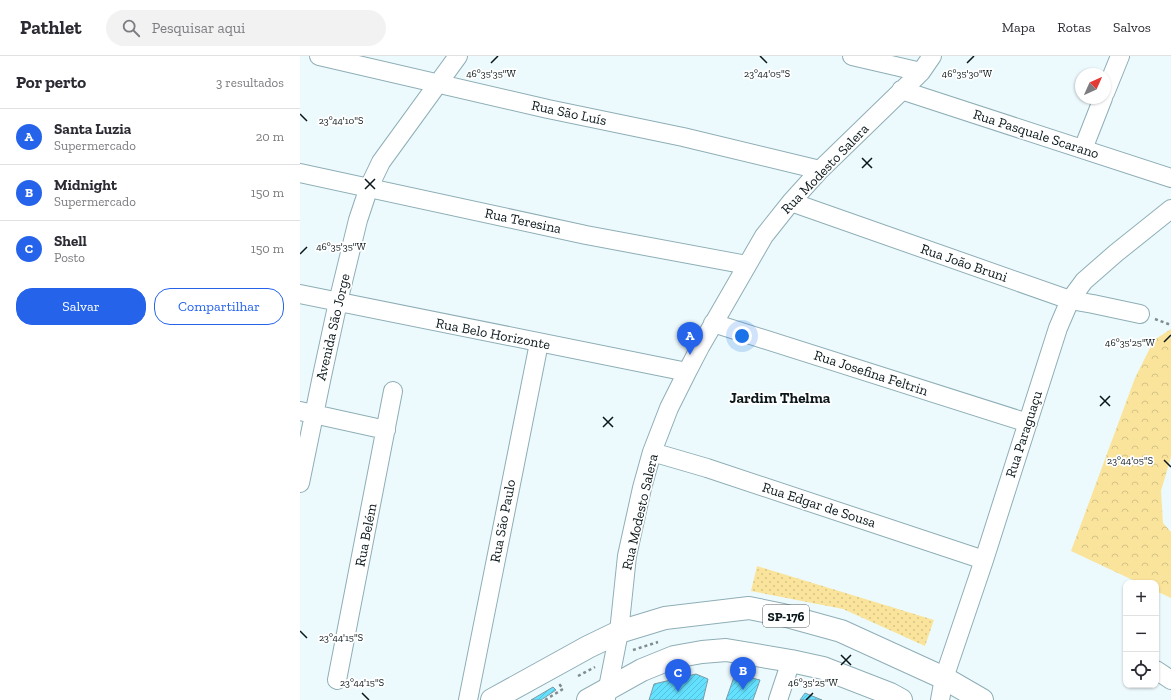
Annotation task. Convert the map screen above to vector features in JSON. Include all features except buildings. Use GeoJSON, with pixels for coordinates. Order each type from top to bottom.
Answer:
{"type":"FeatureCollection","features":[{"type":"Feature","properties":{"kind":"main road","name":"SP-176"},"geometry":{"type":"LineString","coordinates":[[492,700],[588,647],[619,632],[665,618],[749,608],[783,615],[841,631],[944,678],[982,700]]}},
{"type":"Feature","properties":{"kind":"main road"},"geometry":{"type":"LineString","coordinates":[[588,700],[607,694],[642,670],[674,657],[702,652],[726,650],[824,668],[890,694],[901,700]]}},
{"type":"Feature","properties":{"kind":"street","name":"Rua São Luís"},"geometry":{"type":"LineString","coordinates":[[319,56],[548,109],[683,137],[820,170]]}},
{"type":"Feature","properties":{"kind":"street","name":"Avenida São Jorge"},"geometry":{"type":"LineString","coordinates":[[300,483],[307,413],[338,302],[358,220],[369,187],[381,162],[458,56]]}},
{"type":"Feature","properties":{"kind":"street"},"geometry":{"type":"LineString","coordinates":[[852,56],[921,72]]}},
{"type":"Feature","properties":{"kind":"street","name":"Rua Modesto Salera"},"geometry":{"type":"LineString","coordinates":[[607,694],[619,632],[627,556],[642,488],[652,452],[669,408],[687,372],[764,236],[791,202],[820,170],[921,72],[932,56]]}},
{"type":"Feature","properties":{"kind":"street"},"geometry":{"type":"LineString","coordinates":[[1111,79],[1120,56]]}},
{"type":"Feature","properties":{"kind":"street","name":"Rua Pasquale Scarano"},"geometry":{"type":"LineString","coordinates":[[901,90],[1171,178]]}},
{"type":"Feature","properties":{"kind":"street"},"geometry":{"type":"LineString","coordinates":[[1082,149],[1101,104]]}},
{"type":"Feature","properties":{"kind":"street","name":"Rua Teresina"},"geometry":{"type":"LineString","coordinates":[[300,172],[586,235],[747,265]]}},
{"type":"Feature","properties":{"kind":"street","name":"Rua João Bruni"},"geometry":{"type":"LineString","coordinates":[[791,202],[1070,300],[1140,314]]}},
{"type":"Feature","properties":{"kind":"street","name":"Rua Paraguaçu"},"geometry":{"type":"LineString","coordinates":[[940,700],[944,678],[984,560],[1058,328],[1070,300],[1089,275],[1171,209]]}},
{"type":"Feature","properties":{"kind":"street","name":"Rua Belo Horizonte"},"geometry":{"type":"LineString","coordinates":[[300,294],[687,372]]}},
{"type":"Feature","properties":{"kind":"street","name":"Rua Josefina Feltrin"},"geometry":{"type":"LineString","coordinates":[[714,323],[1028,423]]}},
{"type":"Feature","properties":{"kind":"street","name":"Rua São Paulo"},"geometry":{"type":"LineString","coordinates":[[468,700],[539,343]]}},
{"type":"Feature","properties":{"kind":"street","name":"Rua Belém"},"geometry":{"type":"LineString","coordinates":[[337,680],[394,391]]}},
{"type":"Feature","properties":{"kind":"street"},"geometry":{"type":"LineString","coordinates":[[307,413],[386,430]]}},
{"type":"Feature","properties":{"kind":"street","name":"Rua Edgar de Sousa"},"geometry":{"type":"LineString","coordinates":[[652,452],[707,468],[984,560]]}},
{"type":"Feature","properties":{"kind":"street"},"geometry":{"type":"LineString","coordinates":[[778,700],[791,661]]}},
{"type":"Feature","properties":{"kind":"street"},"geometry":{"type":"LineString","coordinates":[[1159,672],[1171,680]]}},
{"type":"Feature","properties":{"kind":"green space"},"geometry":{"type":"Polygon","coordinates":[[[1171,329],[1171,457],[1161,491],[1163,523],[1171,532],[1171,598],[1159,592],[1159,580],[1133,580],[1071,551],[1135,378],[1154,340],[1171,329]]]}},
{"type":"Feature","properties":{"kind":"green space"},"geometry":{"type":"Polygon","coordinates":[[[757,566],[934,620],[925,646],[843,609],[751,591],[757,566]]]}},
{"type":"Feature","properties":{"kind":"place","name":"Santa Luzia"},"geometry":{"type":"Point","coordinates":[690,355]}},
{"type":"Feature","properties":{"kind":"place","name":"Midnight"},"geometry":{"type":"Point","coordinates":[743,690]}},
{"type":"Feature","properties":{"kind":"place","name":"Shell"},"geometry":{"type":"Point","coordinates":[678,692]}},
{"type":"Feature","properties":{"kind":"district","name":"Jardim Thelma"},"geometry":{"type":"Point","coordinates":[780,398]}}]}
